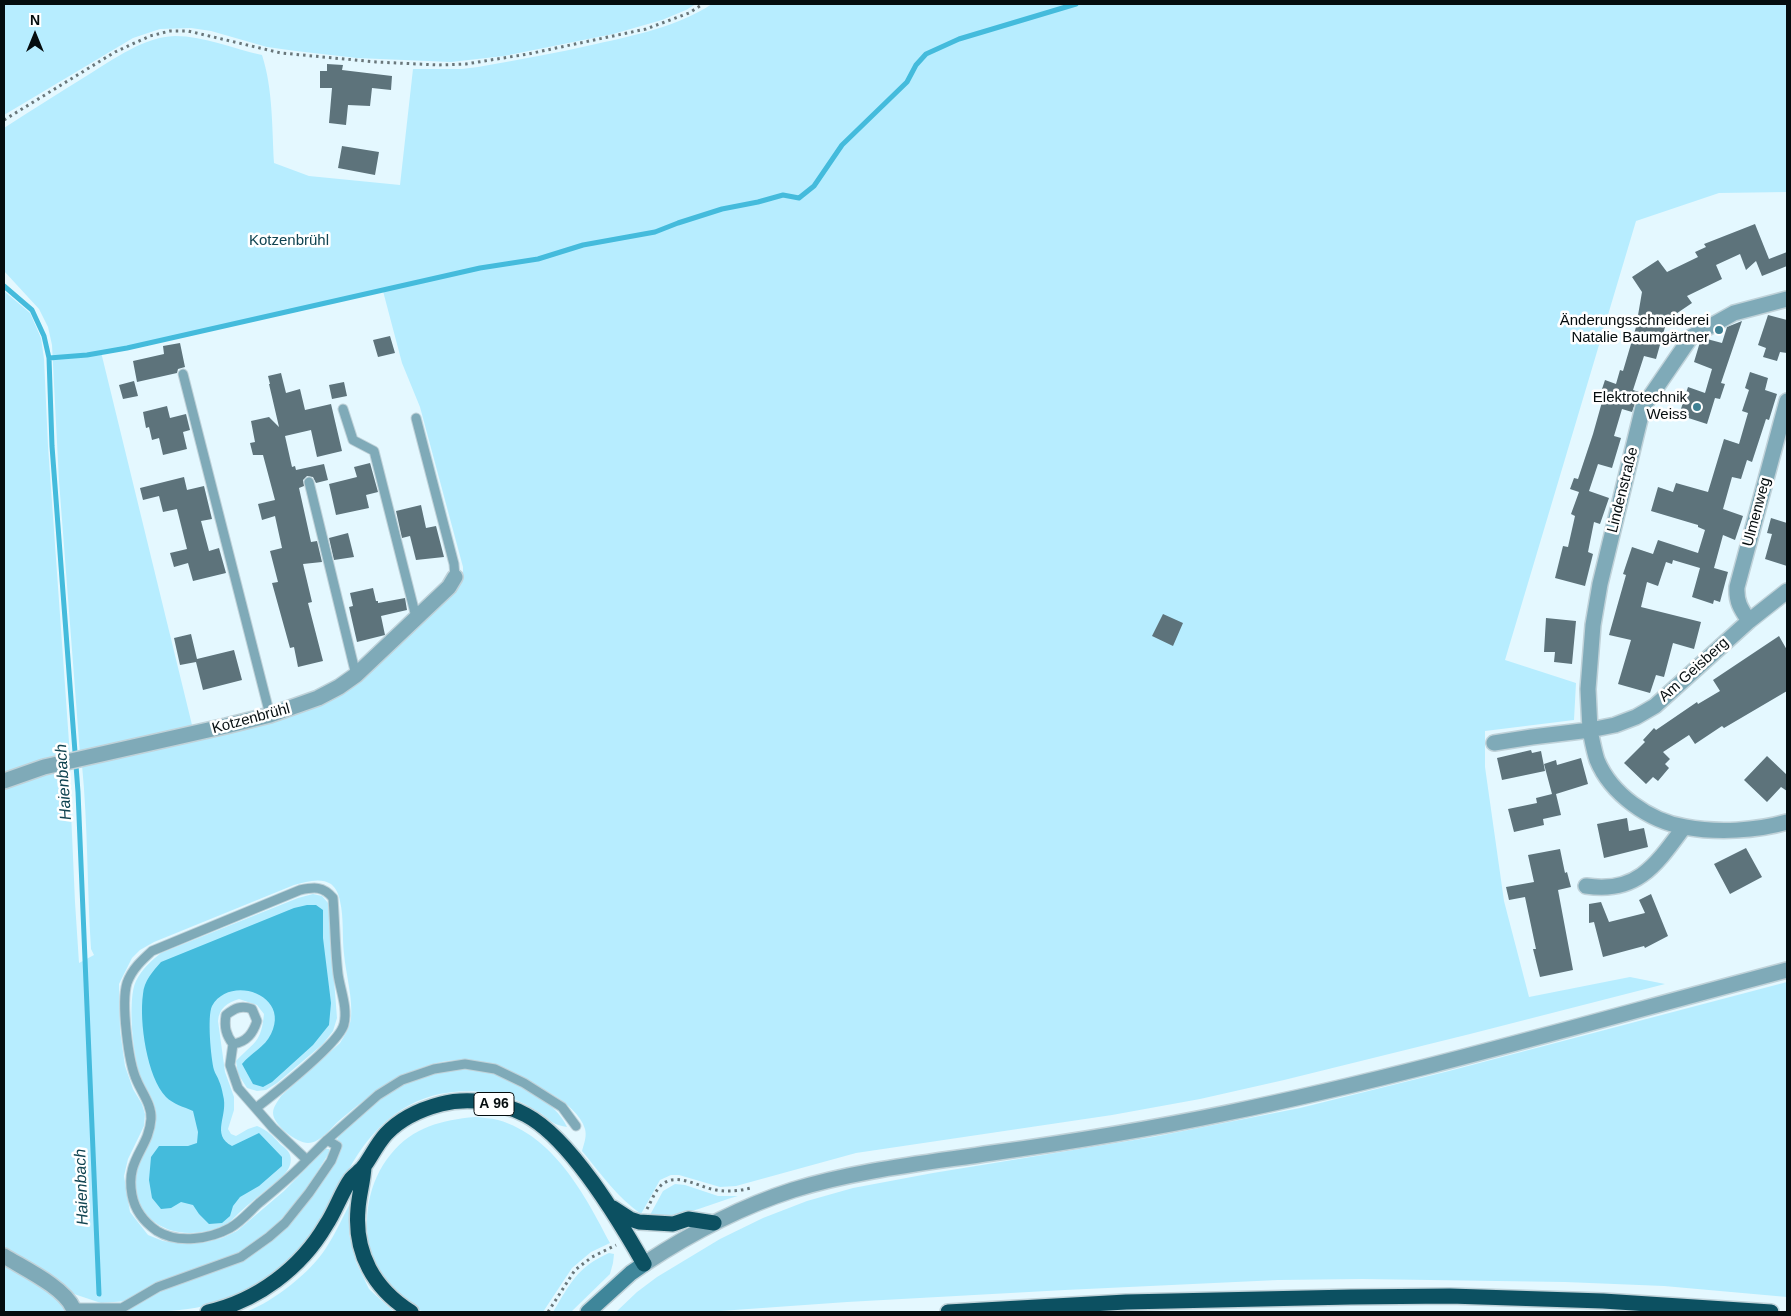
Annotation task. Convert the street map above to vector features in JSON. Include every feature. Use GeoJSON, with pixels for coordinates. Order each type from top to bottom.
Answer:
{"type":"FeatureCollection","features":[{"type":"Feature","properties":{"kind":"highway","name":"A 96"},"geometry":{"type":"LineString","coordinates":[[208,1312],[222,1309],[248,1298],[270,1285],[302,1258],[326,1226],[351,1179],[364,1167],[386,1134],[401,1122],[426,1108],[451,1101],[476,1101],[500,1105],[526,1115],[545,1129],[593,1183],[629,1236],[644,1264]]}},
{"type":"Feature","properties":{"kind":"highway"},"geometry":{"type":"LineString","coordinates":[[364,1167],[358,1209],[359,1238],[363,1255],[370,1272],[382,1290],[396,1303],[410,1312]]}},
{"type":"Feature","properties":{"kind":"highway","name":"A 96"},"geometry":{"type":"LineString","coordinates":[[608,1204],[630,1219],[639,1222],[673,1224],[688,1219],[714,1223]]}},
{"type":"Feature","properties":{"kind":"highway"},"geometry":{"type":"LineString","coordinates":[[948,1312],[1126,1302],[1450,1296],[1602,1301],[1771,1312]]}},
{"type":"Feature","properties":{"kind":"main road"},"geometry":{"type":"LineString","coordinates":[[588,1312],[631,1273],[644,1264]]}},
{"type":"Feature","properties":{"kind":"street","name":"Lindenstraße"},"geometry":{"type":"LineString","coordinates":[[1590,730],[1588,689],[1593,625],[1600,584],[1643,408],[1691,337],[1734,313],[1787,299]]}},
{"type":"Feature","properties":{"kind":"street","name":"Ulmenweg"},"geometry":{"type":"LineString","coordinates":[[1749,621],[1739,607],[1736,598],[1737,587],[1787,401]]}},
{"type":"Feature","properties":{"kind":"street","name":"Kotzenbrühl"},"geometry":{"type":"LineString","coordinates":[[4,781],[44,767],[172,739],[270,714],[318,698],[356,675],[449,587],[456,577]]}},
{"type":"Feature","properties":{"kind":"street","name":"Am Geisberg"},"geometry":{"type":"LineString","coordinates":[[1494,743],[1532,736],[1590,730],[1636,717],[1655,706],[1749,621],[1787,591]]}},
{"type":"Feature","properties":{"kind":"street"},"geometry":{"type":"LineString","coordinates":[[1590,730],[1597,760],[1606,776],[1621,793],[1655,818],[1684,827],[1720,830],[1753,828],[1787,822]]}},
{"type":"Feature","properties":{"kind":"street"},"geometry":{"type":"LineString","coordinates":[[1586,886],[1612,888],[1638,878],[1669,847],[1684,827]]}},
{"type":"Feature","properties":{"kind":"street"},"geometry":{"type":"LineString","coordinates":[[644,1264],[673,1245],[730,1214],[792,1191],[833,1179],[1225,1114],[1428,1066],[1787,970]]}},
{"type":"Feature","properties":{"kind":"street"},"geometry":{"type":"LineString","coordinates":[[4,1256],[53,1286],[66,1297],[73,1308]]}},
{"type":"Feature","properties":{"kind":"lane"},"geometry":{"type":"LineString","coordinates":[[183,374],[270,714]]}},
{"type":"Feature","properties":{"kind":"lane"},"geometry":{"type":"LineString","coordinates":[[343,408],[353,440],[374,451],[416,618]]}},
{"type":"Feature","properties":{"kind":"lane"},"geometry":{"type":"LineString","coordinates":[[416,418],[456,577]]}},
{"type":"Feature","properties":{"kind":"lane"},"geometry":{"type":"LineString","coordinates":[[309,482],[356,675]]}},
{"type":"Feature","properties":{"kind":"lane"},"geometry":{"type":"LineString","coordinates":[[256,1108],[326,1048],[341,1031],[345,1023],[338,975],[333,898],[323,889],[313,887],[300,890],[152,950],[137,965],[128,983],[124,1003],[131,1061],[136,1079],[151,1110],[148,1134],[136,1156],[131,1171],[132,1194],[137,1212],[147,1224],[160,1233],[177,1238],[196,1238],[218,1234],[232,1227],[290,1178],[327,1140],[378,1095],[402,1080],[434,1069],[465,1064],[495,1069],[524,1083],[562,1107],[576,1126]]}},
{"type":"Feature","properties":{"kind":"lane"},"geometry":{"type":"LineString","coordinates":[[233,1044],[240,1043],[254,1031],[257,1021],[252,1009],[244,1006],[239,1007],[226,1015],[224,1023],[227,1036],[233,1044],[230,1065],[233,1076],[238,1088],[273,1128],[307,1160]]}},
{"type":"Feature","properties":{"kind":"lane"},"geometry":{"type":"LineString","coordinates":[[73,1308],[122,1308],[158,1287],[241,1257],[270,1237],[285,1223],[309,1193],[330,1161],[337,1146],[327,1140]]}},
{"type":"Feature","properties":{"kind":"path"},"geometry":{"type":"LineString","coordinates":[[4,120],[115,52],[150,36],[170,31],[188,31],[281,53],[376,62],[438,65],[466,64],[528,54],[646,29],[689,13],[703,4]]}},
{"type":"Feature","properties":{"kind":"path"},"geometry":{"type":"LineString","coordinates":[[639,1222],[659,1187],[666,1181],[682,1180],[716,1190],[735,1192],[758,1186]]}},
{"type":"Feature","properties":{"kind":"path"},"geometry":{"type":"LineString","coordinates":[[548,1312],[575,1270],[592,1257],[612,1248],[629,1236]]}},
{"type":"Feature","properties":{"kind":"green space"},"geometry":{"type":"Polygon","coordinates":[[[4,4],[696,4],[662,20],[613,34],[504,56],[451,62],[357,58],[267,47],[211,31],[191,28],[160,29],[133,38],[4,115],[4,4]]]}},
{"type":"Feature","properties":{"kind":"green space"},"geometry":{"type":"Polygon","coordinates":[[[712,4],[1787,4],[1787,192],[1719,193],[1636,221],[1505,660],[1576,683],[1574,720],[1485,731],[1485,767],[1504,901],[1529,997],[1630,977],[1665,984],[1284,1080],[1200,1099],[1112,1115],[856,1153],[736,1186],[720,1187],[679,1175],[671,1175],[660,1180],[641,1214],[617,1193],[582,1151],[586,1132],[573,1110],[555,1096],[531,1082],[505,1069],[487,1063],[467,1060],[447,1061],[408,1073],[373,1094],[341,1119],[322,1137],[313,1142],[308,1143],[298,1140],[281,1128],[273,1113],[277,1102],[281,1096],[340,1043],[351,1019],[351,1003],[339,896],[331,884],[318,880],[294,885],[154,942],[140,950],[132,958],[119,984],[120,1030],[125,1066],[145,1114],[144,1126],[128,1159],[124,1176],[130,1212],[148,1235],[163,1241],[202,1243],[222,1238],[237,1231],[284,1191],[325,1149],[329,1149],[329,1153],[302,1196],[270,1231],[242,1252],[127,1301],[101,1303],[71,1293],[4,1248],[4,787],[69,767],[79,963],[94,955],[91,949],[82,765],[306,708],[447,595],[463,580],[463,567],[420,407],[402,363],[383,291],[101,352],[193,729],[80,754],[59,481],[52,345],[48,327],[39,309],[4,271],[4,128],[130,50],[163,37],[197,38],[262,55],[270,95],[274,163],[309,176],[400,185],[413,69],[462,69],[478,67],[581,47],[656,29],[684,19],[712,4]]]}},
{"type":"Feature","properties":{"kind":"green space"},"geometry":{"type":"Polygon","coordinates":[[[4,291],[30,313],[41,338],[44,359],[48,446],[70,756],[4,776],[4,291]]]}},
{"type":"Feature","properties":{"kind":"green space"},"geometry":{"type":"Polygon","coordinates":[[[313,894],[322,896],[328,903],[337,1018],[333,1031],[323,1044],[277,1083],[266,1090],[257,1091],[247,1088],[238,1074],[236,1061],[259,1036],[264,1014],[257,1005],[239,999],[224,1007],[218,1021],[225,1072],[234,1097],[234,1110],[228,1129],[231,1134],[236,1136],[257,1126],[264,1129],[289,1152],[290,1166],[279,1179],[226,1225],[192,1233],[176,1232],[162,1227],[151,1219],[142,1208],[136,1194],[135,1176],[137,1167],[152,1134],[156,1117],[151,1096],[138,1069],[134,1044],[132,1001],[136,981],[147,966],[161,953],[298,898],[313,894]]]}},
{"type":"Feature","properties":{"kind":"green space"},"geometry":{"type":"Polygon","coordinates":[[[1787,982],[1787,1297],[1664,1286],[1565,1282],[1362,1279],[1278,1280],[847,1302],[706,1312],[616,1312],[637,1292],[657,1277],[720,1239],[763,1218],[807,1201],[853,1188],[1153,1137],[1300,1108],[1449,1071],[1787,982]]]}},
{"type":"Feature","properties":{"kind":"green space"},"geometry":{"type":"Polygon","coordinates":[[[468,1068],[492,1072],[524,1086],[554,1109],[567,1127],[554,1123],[521,1102],[492,1093],[469,1091],[448,1093],[429,1097],[411,1104],[379,1128],[366,1143],[309,1238],[280,1268],[245,1290],[212,1304],[180,1310],[125,1312],[157,1292],[273,1238],[340,1145],[337,1140],[339,1135],[382,1096],[402,1084],[423,1076],[468,1068]]]}},
{"type":"Feature","properties":{"kind":"green space"},"geometry":{"type":"Polygon","coordinates":[[[475,1117],[498,1120],[518,1128],[536,1139],[551,1153],[578,1187],[610,1243],[591,1252],[572,1268],[543,1312],[432,1313],[421,1311],[406,1302],[389,1285],[378,1271],[371,1255],[367,1229],[369,1202],[377,1176],[391,1154],[409,1137],[429,1126],[451,1120],[475,1117]]]}},
{"type":"Feature","properties":{"kind":"green space"},"geometry":{"type":"Polygon","coordinates":[[[675,1184],[685,1185],[718,1196],[738,1196],[683,1213],[661,1216],[650,1215],[663,1191],[675,1184]]]}},
{"type":"Feature","properties":{"kind":"green space"},"geometry":{"type":"Polygon","coordinates":[[[352,1200],[349,1234],[356,1262],[369,1289],[394,1312],[246,1312],[279,1294],[311,1267],[330,1242],[352,1200]]]}},
{"type":"Feature","properties":{"kind":"green space"},"geometry":{"type":"Polygon","coordinates":[[[609,1253],[614,1254],[610,1274],[571,1312],[553,1312],[575,1277],[589,1264],[609,1253]]]}},
{"type":"Feature","properties":{"kind":"green space"},"geometry":{"type":"Polygon","coordinates":[[[4,1262],[54,1293],[67,1310],[66,1312],[4,1311],[4,1262]]]}},
{"type":"Feature","properties":{"kind":"water"},"geometry":{"type":"Polygon","coordinates":[[[316,905],[323,910],[323,938],[331,1003],[329,1025],[313,1045],[272,1082],[263,1087],[253,1084],[242,1064],[265,1043],[271,1034],[275,1020],[273,1009],[266,1000],[256,993],[232,991],[221,996],[212,1006],[210,1019],[214,1071],[221,1086],[224,1103],[222,1136],[232,1146],[259,1133],[282,1157],[282,1166],[259,1186],[240,1197],[233,1206],[230,1216],[222,1223],[209,1224],[193,1205],[181,1202],[171,1208],[161,1209],[152,1198],[149,1180],[151,1157],[159,1146],[188,1146],[197,1143],[198,1132],[193,1111],[166,1097],[159,1088],[149,1063],[142,1019],[143,994],[147,981],[161,962],[294,908],[316,905]]]}},
{"type":"Feature","properties":{"kind":"building"},"geometry":{"type":"Polygon","coordinates":[[[327,64],[343,65],[342,70],[392,76],[391,90],[372,88],[370,106],[348,105],[346,125],[329,123],[332,88],[320,88],[320,71],[327,71],[327,64]]]}},
{"type":"Feature","properties":{"kind":"building"},"geometry":{"type":"Polygon","coordinates":[[[342,146],[379,152],[375,175],[338,168],[342,146]]]}},
{"type":"Feature","properties":{"kind":"building"},"geometry":{"type":"Polygon","coordinates":[[[1755,224],[1769,259],[1787,252],[1787,266],[1762,276],[1756,261],[1746,270],[1740,254],[1716,265],[1722,279],[1687,296],[1692,303],[1667,320],[1656,359],[1644,356],[1633,390],[1639,392],[1632,412],[1622,409],[1614,436],[1621,438],[1612,468],[1598,464],[1589,491],[1609,498],[1600,524],[1594,522],[1588,552],[1593,554],[1585,586],[1555,578],[1563,546],[1568,547],[1575,516],[1571,514],[1579,492],[1570,489],[1574,478],[1578,479],[1593,434],[1602,402],[1598,401],[1605,380],[1616,384],[1620,370],[1623,371],[1636,327],[1642,292],[1632,277],[1658,260],[1667,272],[1698,257],[1695,252],[1706,247],[1704,244],[1755,224]]]}},
{"type":"Feature","properties":{"kind":"building"},"geometry":{"type":"Polygon","coordinates":[[[1768,315],[1787,320],[1787,353],[1780,352],[1777,361],[1763,357],[1766,348],[1758,345],[1768,315]]]}},
{"type":"Feature","properties":{"kind":"building"},"geometry":{"type":"Polygon","coordinates":[[[1742,321],[1721,383],[1725,384],[1720,399],[1715,398],[1707,424],[1679,415],[1688,387],[1705,393],[1712,369],[1694,362],[1700,342],[1707,339],[1722,343],[1727,327],[1742,321]]]}},
{"type":"Feature","properties":{"kind":"building"},"geometry":{"type":"Polygon","coordinates":[[[390,336],[395,353],[378,357],[373,340],[390,336]]]}},
{"type":"Feature","properties":{"kind":"building"},"geometry":{"type":"Polygon","coordinates":[[[180,343],[185,367],[178,369],[177,373],[137,382],[133,361],[164,354],[163,346],[180,343]]]}},
{"type":"Feature","properties":{"kind":"building"},"geometry":{"type":"Polygon","coordinates":[[[1750,372],[1768,378],[1765,390],[1777,394],[1769,420],[1766,419],[1752,462],[1747,460],[1741,479],[1732,477],[1723,509],[1743,516],[1735,540],[1723,535],[1714,568],[1728,572],[1720,602],[1714,600],[1713,604],[1692,597],[1700,568],[1673,560],[1672,564],[1666,562],[1658,586],[1647,582],[1641,607],[1701,622],[1694,649],[1673,643],[1664,677],[1656,675],[1650,693],[1618,684],[1631,640],[1609,635],[1626,575],[1623,574],[1632,547],[1653,554],[1658,540],[1698,553],[1705,530],[1698,527],[1698,525],[1651,511],[1658,487],[1673,492],[1676,483],[1708,492],[1724,439],[1739,444],[1748,413],[1742,411],[1749,390],[1745,388],[1750,372]]]}},
{"type":"Feature","properties":{"kind":"building"},"geometry":{"type":"Polygon","coordinates":[[[281,373],[286,393],[300,389],[305,410],[331,404],[342,451],[317,457],[311,430],[285,436],[292,467],[295,466],[296,470],[324,464],[328,480],[316,483],[313,477],[307,476],[303,480],[304,486],[299,488],[311,542],[317,541],[322,562],[303,564],[312,602],[308,603],[323,661],[298,667],[294,647],[290,648],[272,583],[278,582],[270,551],[282,548],[275,516],[262,520],[258,504],[275,500],[263,455],[253,455],[250,443],[255,442],[251,421],[269,417],[279,427],[268,376],[281,373]]]}},
{"type":"Feature","properties":{"kind":"building"},"geometry":{"type":"Polygon","coordinates":[[[134,381],[138,396],[123,399],[119,385],[134,381]]]}},
{"type":"Feature","properties":{"kind":"building"},"geometry":{"type":"Polygon","coordinates":[[[344,382],[347,396],[332,399],[329,385],[344,382]]]}},
{"type":"Feature","properties":{"kind":"building"},"geometry":{"type":"Polygon","coordinates":[[[167,406],[170,418],[186,414],[190,430],[183,432],[187,449],[163,455],[159,438],[152,440],[149,427],[146,428],[143,412],[167,406]]]}},
{"type":"Feature","properties":{"kind":"building"},"geometry":{"type":"Polygon","coordinates":[[[370,463],[378,492],[366,495],[369,508],[336,515],[329,484],[357,477],[354,467],[370,463]]]}},
{"type":"Feature","properties":{"kind":"building"},"geometry":{"type":"Polygon","coordinates":[[[184,477],[187,490],[204,486],[212,519],[201,521],[209,551],[219,548],[226,573],[193,581],[188,563],[174,567],[170,553],[187,549],[177,509],[163,512],[159,496],[143,500],[140,488],[184,477]]]}},
{"type":"Feature","properties":{"kind":"building"},"geometry":{"type":"Polygon","coordinates":[[[421,505],[426,528],[436,526],[444,557],[416,560],[410,536],[402,538],[396,511],[421,505]]]}},
{"type":"Feature","properties":{"kind":"building"},"geometry":{"type":"Polygon","coordinates":[[[1771,518],[1787,523],[1787,566],[1765,559],[1772,534],[1767,533],[1771,518]]]}},
{"type":"Feature","properties":{"kind":"building"},"geometry":{"type":"Polygon","coordinates":[[[348,533],[354,557],[334,560],[329,538],[348,533]]]}},
{"type":"Feature","properties":{"kind":"building"},"geometry":{"type":"Polygon","coordinates":[[[373,588],[378,603],[405,598],[407,610],[381,616],[385,635],[357,642],[349,607],[353,606],[350,593],[373,588]]]}},
{"type":"Feature","properties":{"kind":"building"},"geometry":{"type":"Polygon","coordinates":[[[1163,614],[1183,623],[1173,646],[1152,636],[1163,614]]]}},
{"type":"Feature","properties":{"kind":"building"},"geometry":{"type":"Polygon","coordinates":[[[1546,618],[1576,621],[1572,664],[1554,662],[1555,652],[1544,652],[1546,618]]]}},
{"type":"Feature","properties":{"kind":"building"},"geometry":{"type":"Polygon","coordinates":[[[191,634],[197,659],[234,650],[242,680],[203,690],[196,662],[180,665],[174,638],[191,634]]]}},
{"type":"Feature","properties":{"kind":"building"},"geometry":{"type":"Polygon","coordinates":[[[1779,636],[1787,650],[1787,691],[1724,728],[1722,726],[1695,744],[1689,735],[1663,752],[1670,759],[1665,764],[1669,768],[1658,781],[1653,777],[1646,784],[1624,763],[1645,742],[1643,740],[1654,728],[1656,730],[1697,702],[1698,704],[1720,691],[1713,680],[1779,636]]]}},
{"type":"Feature","properties":{"kind":"building"},"geometry":{"type":"Polygon","coordinates":[[[1531,750],[1532,753],[1541,751],[1545,771],[1502,780],[1497,758],[1531,750]]]}},
{"type":"Feature","properties":{"kind":"building"},"geometry":{"type":"Polygon","coordinates":[[[1767,756],[1787,775],[1787,791],[1781,787],[1767,802],[1744,780],[1767,756]]]}},
{"type":"Feature","properties":{"kind":"building"},"geometry":{"type":"Polygon","coordinates":[[[1581,758],[1588,784],[1556,794],[1561,815],[1543,819],[1544,825],[1514,832],[1508,809],[1537,803],[1536,798],[1552,794],[1544,764],[1556,760],[1557,765],[1581,758]]]}},
{"type":"Feature","properties":{"kind":"building"},"geometry":{"type":"Polygon","coordinates":[[[1627,818],[1629,831],[1644,828],[1648,847],[1604,858],[1597,824],[1627,818]]]}},
{"type":"Feature","properties":{"kind":"building"},"geometry":{"type":"Polygon","coordinates":[[[1746,848],[1762,877],[1730,894],[1714,864],[1746,848]]]}},
{"type":"Feature","properties":{"kind":"building"},"geometry":{"type":"Polygon","coordinates":[[[1560,849],[1565,873],[1567,872],[1571,887],[1558,890],[1573,970],[1540,977],[1533,949],[1536,949],[1525,897],[1509,900],[1506,887],[1534,882],[1528,855],[1560,849]]]}},
{"type":"Feature","properties":{"kind":"building"},"geometry":{"type":"Polygon","coordinates":[[[1651,894],[1668,936],[1645,948],[1644,946],[1603,957],[1594,922],[1589,923],[1589,904],[1601,902],[1609,922],[1645,913],[1639,900],[1651,894]]]}},
{"type":"Feature","properties":{"kind":"waterway"},"geometry":{"type":"LineString","coordinates":[[49,358],[87,355],[127,348],[480,268],[538,259],[583,245],[655,232],[722,209],[783,195],[799,198],[814,186],[842,145],[907,82],[916,65],[926,54],[959,39],[1076,4]]}},
{"type":"Feature","properties":{"kind":"waterway","name":"Haienbach"},"geometry":{"type":"LineString","coordinates":[[4,286],[32,310],[44,336],[49,358],[52,446],[78,792],[99,1294]]}},
{"type":"Feature","properties":{"kind":"place","name":"Änderungsschneiderei Natalie Baumgärtner"},"geometry":{"type":"Point","coordinates":[1719,330]}},
{"type":"Feature","properties":{"kind":"place","name":"Elektrotechnik Weiss"},"geometry":{"type":"Point","coordinates":[1697,407]}}]}
